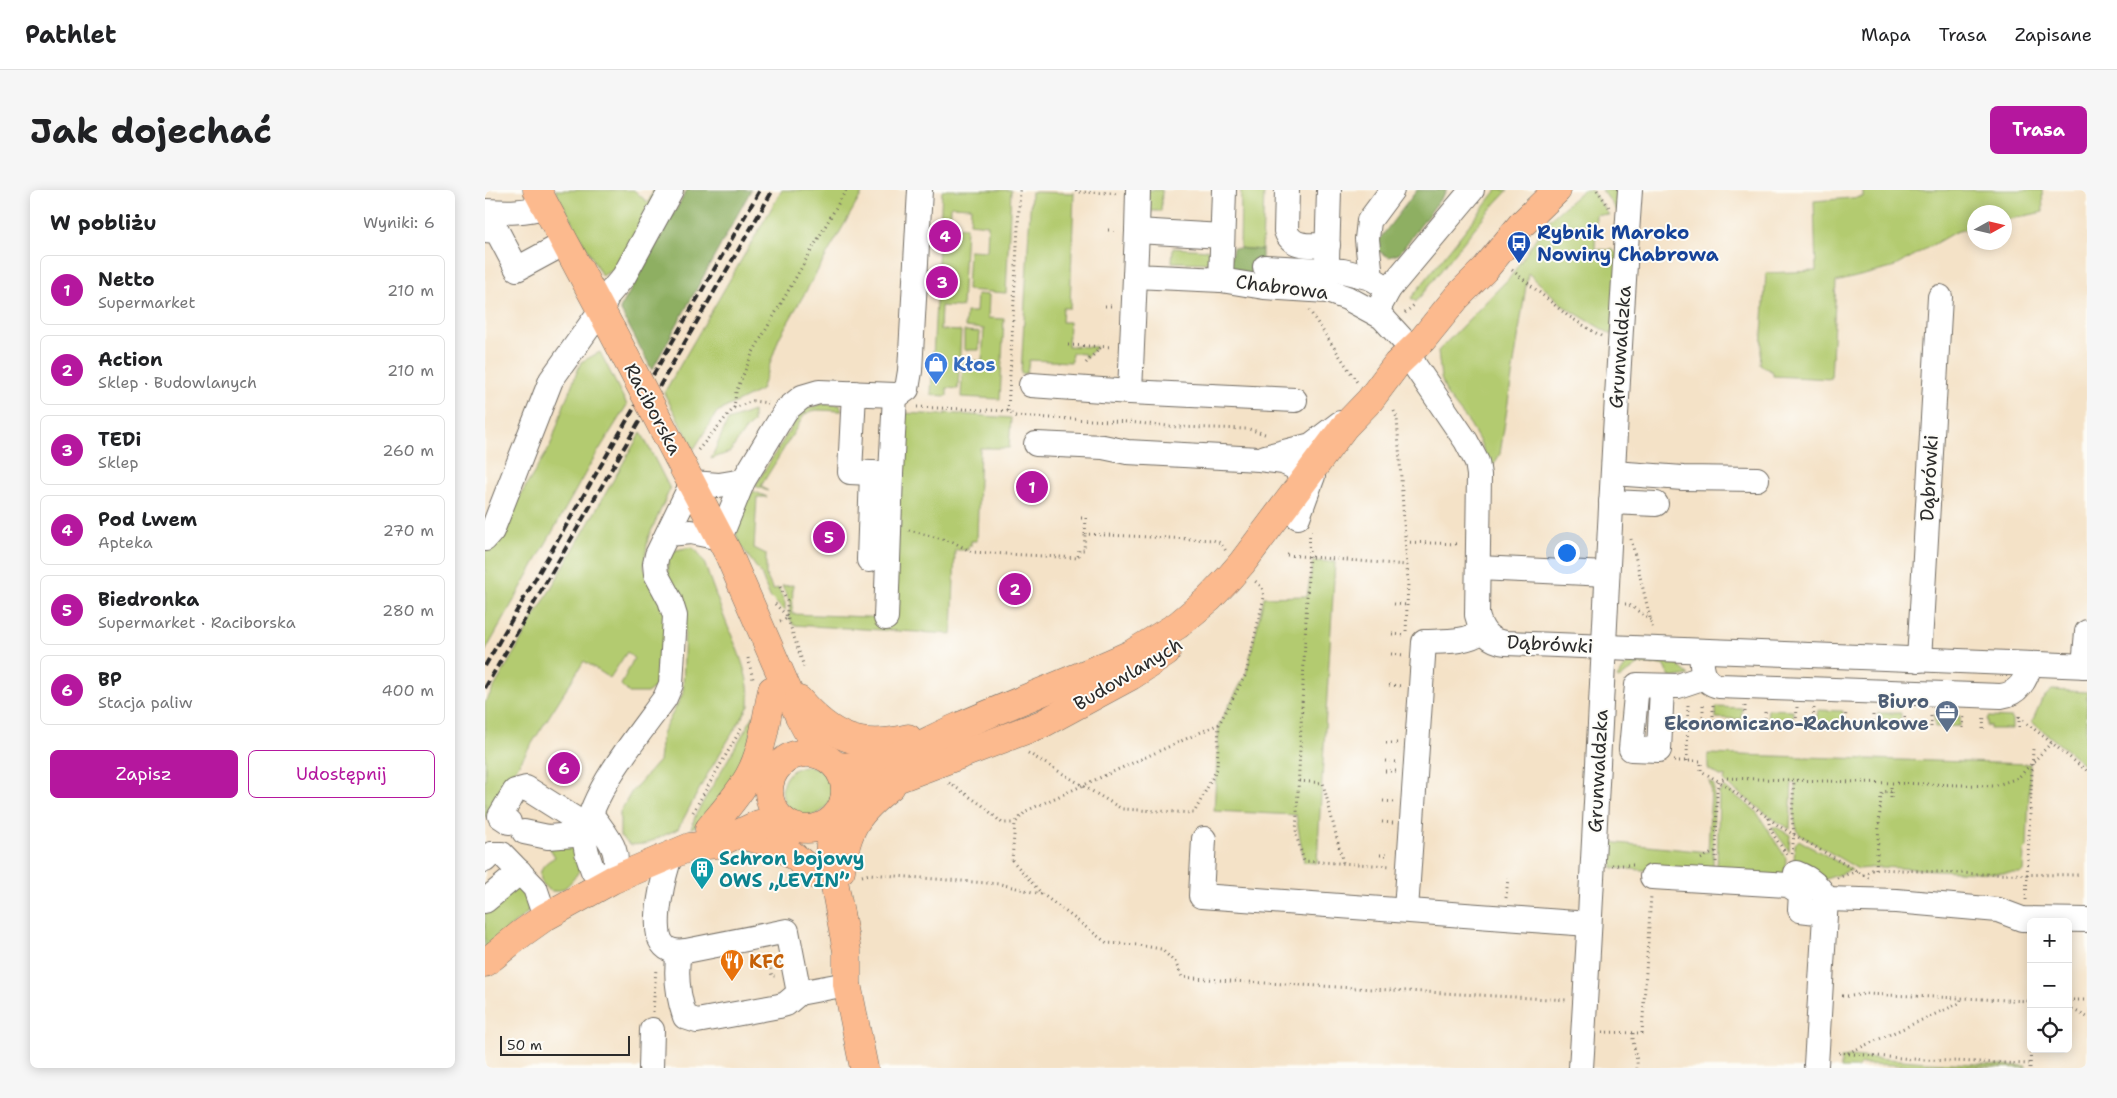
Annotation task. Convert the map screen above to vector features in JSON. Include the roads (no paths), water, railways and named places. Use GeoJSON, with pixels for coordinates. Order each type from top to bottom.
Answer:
{"type":"FeatureCollection","features":[{"type":"Feature","properties":{"kind":"main road","name":"Budowlanych"},"geometry":{"type":"LineString","coordinates":[[1457,297],[1512,212],[1531,190]]}},
{"type":"Feature","properties":{"kind":"main road","name":"Budowlanych"},"geometry":{"type":"LineString","coordinates":[[828,760],[856,767],[916,749],[957,728],[1131,654],[1168,632],[1209,599],[1235,571],[1344,427],[1361,387],[1397,364],[1409,353],[1457,297],[1485,269],[1521,225],[1557,190]]}},
{"type":"Feature","properties":{"kind":"main road","name":"Raciborska"},"geometry":{"type":"LineString","coordinates":[[541,198],[689,469],[706,510],[721,538],[773,627],[780,684],[781,763]]}},
{"type":"Feature","properties":{"kind":"main road","name":"Budowlanych"},"geometry":{"type":"LineString","coordinates":[[839,810],[859,789],[902,778],[1042,724],[1152,663],[1193,633],[1234,596],[1303,521],[1324,482],[1361,387]]}},
{"type":"Feature","properties":{"kind":"main road","name":"Raciborska"},"geometry":{"type":"LineString","coordinates":[[780,684],[804,727],[828,760]]}},
{"type":"Feature","properties":{"kind":"main road"},"geometry":{"type":"LineString","coordinates":[[690,836],[732,801],[749,775],[780,684],[819,722],[843,735],[864,742],[889,742],[957,728]]}},
{"type":"Feature","properties":{"kind":"main road"},"geometry":{"type":"LineString","coordinates":[[847,984],[834,955],[809,848],[772,805],[769,791],[772,776],[781,763],[798,754],[811,753],[828,760],[844,780],[829,854],[847,951],[847,984],[864,1068]]}},
{"type":"Feature","properties":{"kind":"main road"},"geometry":{"type":"LineString","coordinates":[[838,901],[843,856],[851,830],[869,803],[902,778]]}},
{"type":"Feature","properties":{"kind":"main road"},"geometry":{"type":"LineString","coordinates":[[485,963],[508,943],[545,917],[690,836],[746,812],[757,804],[769,791]]}},
{"type":"Feature","properties":{"kind":"main road"},"geometry":{"type":"LineString","coordinates":[[690,836],[716,844],[759,824],[789,824],[812,829],[826,825],[839,810]]}},
{"type":"Feature","properties":{"kind":"main road"},"geometry":{"type":"LineString","coordinates":[[736,835],[775,844],[796,857],[816,875]]}},
{"type":"Feature","properties":{"kind":"street"},"geometry":{"type":"LineString","coordinates":[[485,540],[492,531],[551,380],[606,319],[608,295],[625,276],[671,190]]}},
{"type":"Feature","properties":{"kind":"street"},"geometry":{"type":"LineString","coordinates":[[668,534],[691,532],[721,538],[743,481],[781,417],[796,400],[819,392],[895,395],[905,391],[909,381],[920,190]]}},
{"type":"Feature","properties":{"kind":"street"},"geometry":{"type":"LineString","coordinates":[[1130,392],[1137,190]]}},
{"type":"Feature","properties":{"kind":"street","name":"Chabrowa"},"geometry":{"type":"LineString","coordinates":[[1224,190],[1221,280],[1264,287],[1327,291],[1347,298],[1383,320],[1404,341],[1409,353]]}},
{"type":"Feature","properties":{"kind":"street"},"geometry":{"type":"LineString","coordinates":[[1287,190],[1286,231],[1288,236],[1299,245],[1328,245]]}},
{"type":"Feature","properties":{"kind":"street"},"geometry":{"type":"LineString","coordinates":[[1327,270],[1329,190]]}},
{"type":"Feature","properties":{"kind":"street"},"geometry":{"type":"LineString","coordinates":[[1383,320],[1380,284],[1367,239],[1369,221],[1392,190]]}},
{"type":"Feature","properties":{"kind":"street"},"geometry":{"type":"LineString","coordinates":[[1380,284],[1472,190]]}},
{"type":"Feature","properties":{"kind":"street","name":"Grunwaldzka"},"geometry":{"type":"LineString","coordinates":[[1581,1068],[1605,647],[1607,574],[1616,502],[1613,473],[1630,190]]}},
{"type":"Feature","properties":{"kind":"street"},"geometry":{"type":"LineString","coordinates":[[485,211],[512,212],[533,210],[541,198]]}},
{"type":"Feature","properties":{"kind":"street"},"geometry":{"type":"LineString","coordinates":[[485,230],[497,231],[517,269],[565,243]]}},
{"type":"Feature","properties":{"kind":"street"},"geometry":{"type":"LineString","coordinates":[[1137,231],[1222,236]]}},
{"type":"Feature","properties":{"kind":"street"},"geometry":{"type":"LineString","coordinates":[[1265,267],[1343,271],[1380,284]]}},
{"type":"Feature","properties":{"kind":"street"},"geometry":{"type":"LineString","coordinates":[[1135,276],[1221,280]]}},
{"type":"Feature","properties":{"kind":"street","name":"Dąbrówki"},"geometry":{"type":"LineString","coordinates":[[1919,660],[1940,297]]}},
{"type":"Feature","properties":{"kind":"street","name":"Dąbrówki"},"geometry":{"type":"LineString","coordinates":[[1409,353],[1415,366],[1467,441],[1477,462],[1480,490],[1477,610],[1483,631],[1493,640],[1506,643],[2086,666],[2087,632]]}},
{"type":"Feature","properties":{"kind":"street"},"geometry":{"type":"LineString","coordinates":[[1031,385],[1295,400]]}},
{"type":"Feature","properties":{"kind":"street"},"geometry":{"type":"LineString","coordinates":[[1259,459],[1307,446],[1319,440],[1361,387]]}},
{"type":"Feature","properties":{"kind":"street"},"geometry":{"type":"LineString","coordinates":[[854,393],[850,472],[882,474]]}},
{"type":"Feature","properties":{"kind":"street"},"geometry":{"type":"LineString","coordinates":[[869,560],[895,395]]}},
{"type":"Feature","properties":{"kind":"street"},"geometry":{"type":"LineString","coordinates":[[1036,444],[1103,447],[1127,452],[1259,459],[1290,464],[1312,480],[1303,521]]}},
{"type":"Feature","properties":{"kind":"street"},"geometry":{"type":"LineString","coordinates":[[1294,449],[1307,461],[1307,476]]}},
{"type":"Feature","properties":{"kind":"street"},"geometry":{"type":"LineString","coordinates":[[612,880],[617,861],[611,843],[588,825],[526,788],[515,791],[500,816],[516,827],[548,837],[588,825],[611,775],[665,698],[671,684],[675,616],[670,600],[659,581],[655,564],[657,555],[668,534],[689,469],[719,485],[743,481]]}},
{"type":"Feature","properties":{"kind":"street"},"geometry":{"type":"LineString","coordinates":[[1613,473],[1683,478],[1757,479]]}},
{"type":"Feature","properties":{"kind":"street"},"geometry":{"type":"LineString","coordinates":[[882,474],[890,522],[885,618]]}},
{"type":"Feature","properties":{"kind":"street"},"geometry":{"type":"LineString","coordinates":[[706,510],[743,481]]}},
{"type":"Feature","properties":{"kind":"street"},"geometry":{"type":"LineString","coordinates":[[1616,502],[1656,504]]}},
{"type":"Feature","properties":{"kind":"street"},"geometry":{"type":"LineString","coordinates":[[1479,568],[1607,574]]}},
{"type":"Feature","properties":{"kind":"street"},"geometry":{"type":"LineString","coordinates":[[1406,910],[1424,642],[1461,641],[1483,631]]}},
{"type":"Feature","properties":{"kind":"street"},"geometry":{"type":"LineString","coordinates":[[1702,651],[1702,665],[1705,677],[1709,682],[1719,686],[2001,696],[2010,694],[2017,689],[2026,678],[2030,664]]}},
{"type":"Feature","properties":{"kind":"street"},"geometry":{"type":"LineString","coordinates":[[1662,687],[1689,684],[1705,677]]}},
{"type":"Feature","properties":{"kind":"street"},"geometry":{"type":"LineString","coordinates":[[670,966],[787,932],[797,982],[786,1004],[697,1022],[685,1017],[670,966],[667,948],[659,936],[661,887],[690,836]]}},
{"type":"Feature","properties":{"kind":"street"},"geometry":{"type":"LineString","coordinates":[[1204,839],[1201,896],[1589,924]]}},
{"type":"Feature","properties":{"kind":"street"},"geometry":{"type":"LineString","coordinates":[[485,860],[491,854],[502,854],[535,888],[545,917]]}},
{"type":"Feature","properties":{"kind":"street"},"geometry":{"type":"LineString","coordinates":[[485,901],[519,872]]}},
{"type":"Feature","properties":{"kind":"street"},"geometry":{"type":"LineString","coordinates":[[1795,873],[1815,884],[1821,890],[1825,906],[1815,1065]]}},
{"type":"Feature","properties":{"kind":"street"},"geometry":{"type":"LineString","coordinates":[[1652,877],[1789,885],[1801,893],[1800,910],[1825,906],[1896,901],[1998,910],[2026,919],[2087,920]]}},
{"type":"Feature","properties":{"kind":"street"},"geometry":{"type":"LineString","coordinates":[[797,982],[847,984]]}},
{"type":"Feature","properties":{"kind":"street"},"geometry":{"type":"LineString","coordinates":[[651,1068],[652,1030]]}},
{"type":"Feature","properties":{"kind":"railway"},"geometry":{"type":"LineString","coordinates":[[485,666],[760,190]]}},
{"type":"Feature","properties":{"kind":"railway"},"geometry":{"type":"LineString","coordinates":[[485,688],[773,190]]}},
{"type":"Feature","properties":{"kind":"place","name":"Pod Lwem"},"geometry":{"type":"Point","coordinates":[945,236]}},
{"type":"Feature","properties":{"kind":"place","name":"Rybnik Maroko Nowiny Chabrowa"},"geometry":{"type":"Point","coordinates":[1519,264]}},
{"type":"Feature","properties":{"kind":"place","name":"TEDi"},"geometry":{"type":"Point","coordinates":[942,282]}},
{"type":"Feature","properties":{"kind":"place","name":"Kłos"},"geometry":{"type":"Point","coordinates":[936,385]}},
{"type":"Feature","properties":{"kind":"place","name":"Netto"},"geometry":{"type":"Point","coordinates":[1032,487]}},
{"type":"Feature","properties":{"kind":"place","name":"Biedronka"},"geometry":{"type":"Point","coordinates":[829,537]}},
{"type":"Feature","properties":{"kind":"place","name":"Action"},"geometry":{"type":"Point","coordinates":[1015,589]}},
{"type":"Feature","properties":{"kind":"place","name":"Biuro Ekonomiczno-Rachunkowe"},"geometry":{"type":"Point","coordinates":[1947,733]}},
{"type":"Feature","properties":{"kind":"place","name":"BP"},"geometry":{"type":"Point","coordinates":[564,768]}},
{"type":"Feature","properties":{"kind":"place","name":"Schron bojowy OWS „LEVIN”"},"geometry":{"type":"Point","coordinates":[702,890]}},
{"type":"Feature","properties":{"kind":"place","name":"KFC"},"geometry":{"type":"Point","coordinates":[732,982]}}]}
